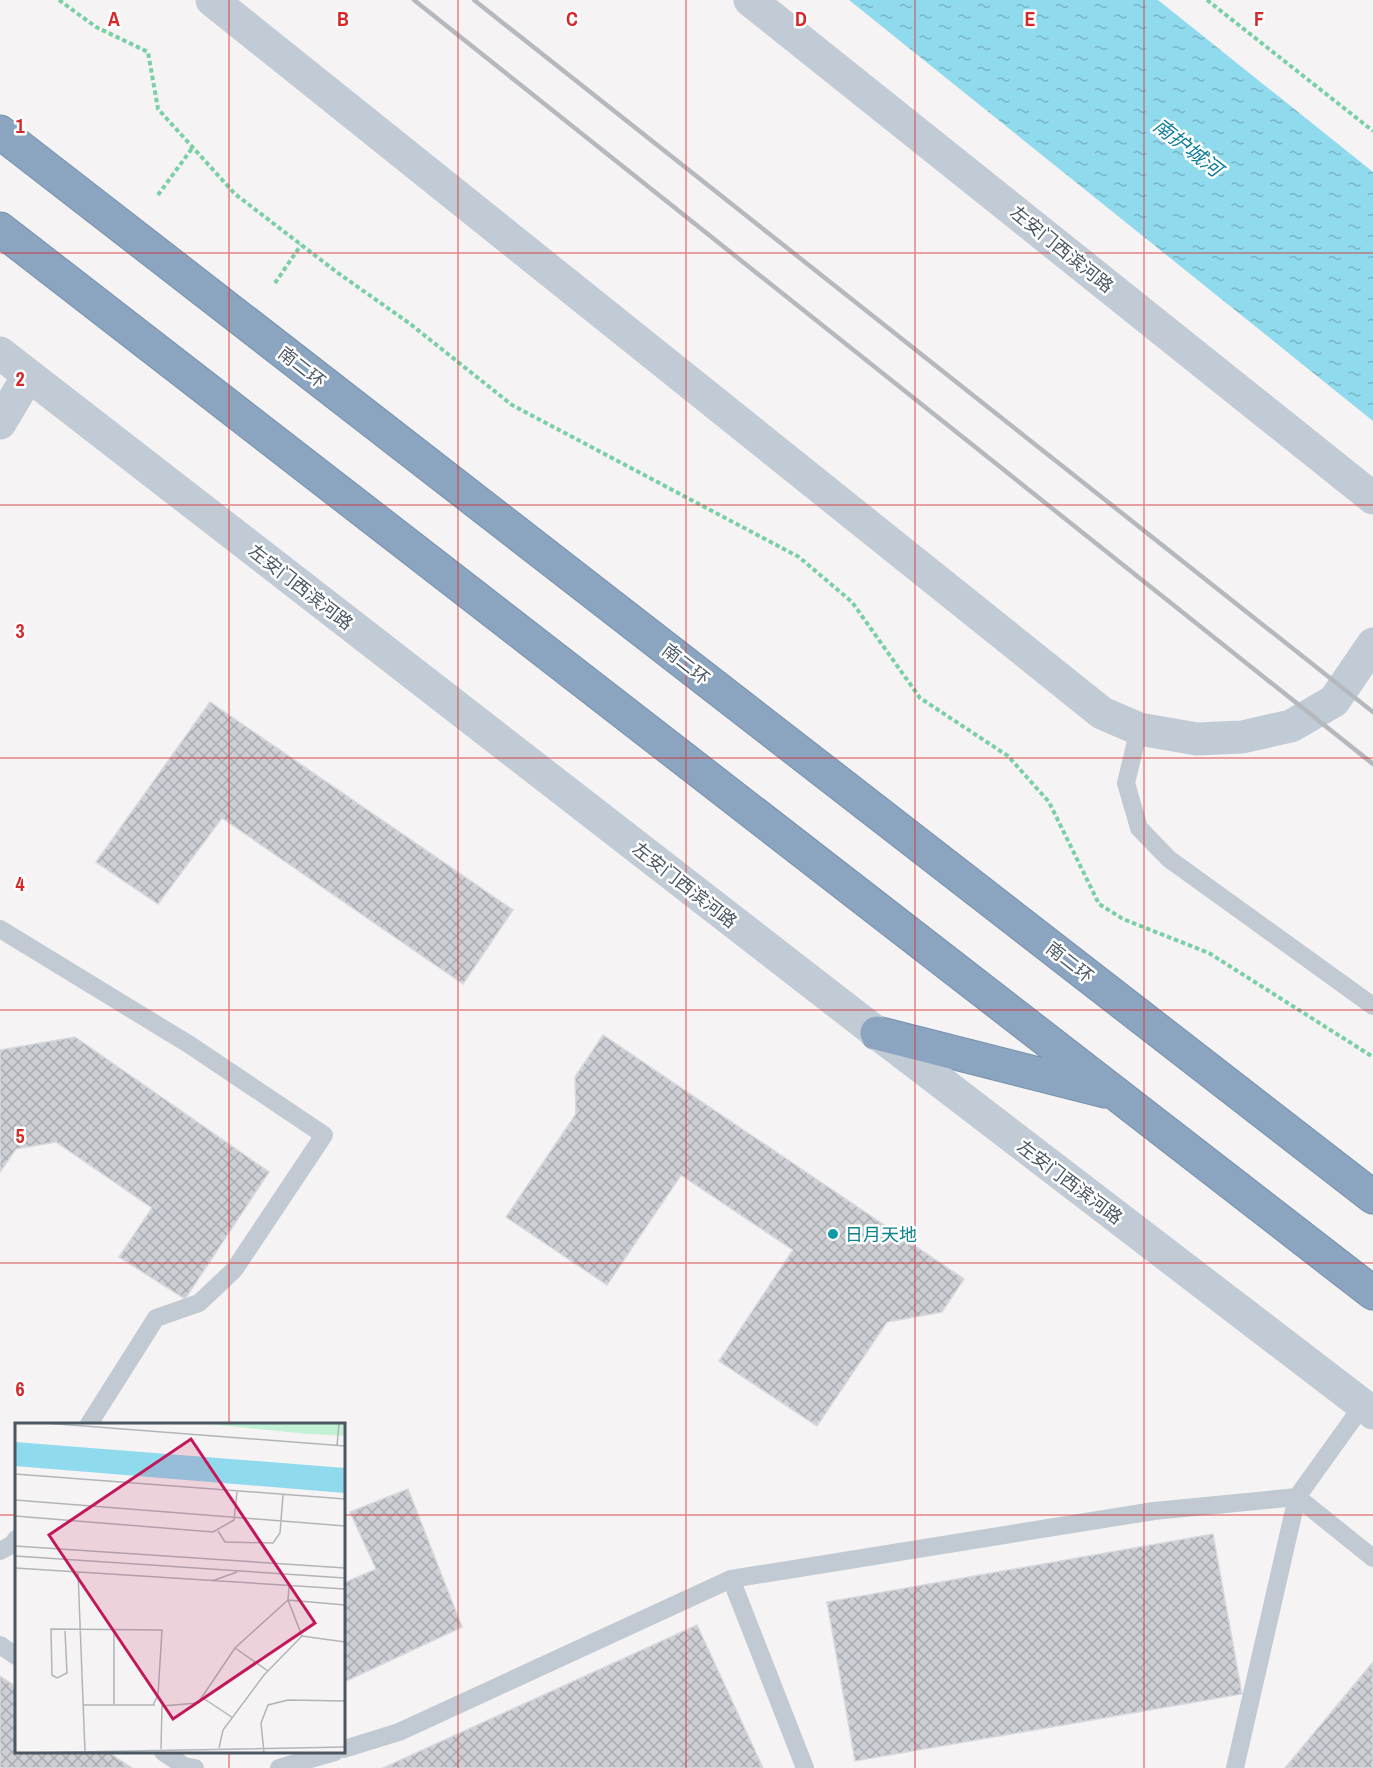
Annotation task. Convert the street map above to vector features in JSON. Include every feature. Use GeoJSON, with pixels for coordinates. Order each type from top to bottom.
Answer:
{"type":"FeatureCollection","features":[{"type":"Feature","properties":{"kind":"highway","name":"南二环"},"geometry":{"type":"LineString","coordinates":[[0,132],[1373,1197]]}},
{"type":"Feature","properties":{"kind":"highway"},"geometry":{"type":"LineString","coordinates":[[0,229],[1373,1293]]}},
{"type":"Feature","properties":{"kind":"highway"},"geometry":{"type":"LineString","coordinates":[[877,1034],[1117,1094]]}},
{"type":"Feature","properties":{"kind":"street"},"geometry":{"type":"LineString","coordinates":[[212,0],[1102,712],[1139,729],[1197,740],[1242,737],[1291,726],[1334,701],[1373,644]]}},
{"type":"Feature","properties":{"kind":"street","name":"左安门西滨河路"},"geometry":{"type":"LineString","coordinates":[[750,0],[1373,498]]}},
{"type":"Feature","properties":{"kind":"street","name":"左安门西滨河路"},"geometry":{"type":"LineString","coordinates":[[0,353],[877,1034],[1368,1409]]}},
{"type":"Feature","properties":{"kind":"street"},"geometry":{"type":"LineString","coordinates":[[0,423],[28,376]]}},
{"type":"Feature","properties":{"kind":"lane"},"geometry":{"type":"LineString","coordinates":[[1139,729],[1126,783],[1139,828],[1169,859],[1373,1006]]}},
{"type":"Feature","properties":{"kind":"lane"},"geometry":{"type":"LineString","coordinates":[[1,932],[190,1045],[324,1135],[234,1270],[199,1303],[156,1318],[90,1423]]}},
{"type":"Feature","properties":{"kind":"lane"},"geometry":{"type":"LineString","coordinates":[[1235,1768],[1297,1497],[1368,1409]]}},
{"type":"Feature","properties":{"kind":"lane"},"geometry":{"type":"LineString","coordinates":[[345,1749],[399,1732],[731,1580],[1154,1511],[1297,1497],[1373,1558]]}},
{"type":"Feature","properties":{"kind":"lane"},"geometry":{"type":"LineString","coordinates":[[0,1551],[15,1541]]}},
{"type":"Feature","properties":{"kind":"lane"},"geometry":{"type":"LineString","coordinates":[[731,1580],[805,1768]]}},
{"type":"Feature","properties":{"kind":"lane"},"geometry":{"type":"LineString","coordinates":[[0,1645],[15,1655]]}},
{"type":"Feature","properties":{"kind":"lane"},"geometry":{"type":"LineString","coordinates":[[164,1753],[184,1766],[195,1768]]}},
{"type":"Feature","properties":{"kind":"lane"},"geometry":{"type":"LineString","coordinates":[[279,1768],[298,1765],[332,1753]]}},
{"type":"Feature","properties":{"kind":"path"},"geometry":{"type":"LineString","coordinates":[[59,0],[96,27],[148,52],[158,109],[235,194],[301,245],[409,323],[512,405],[798,557],[852,603],[920,698],[1008,756],[1049,802],[1099,904],[1123,919],[1209,954],[1373,1057]]}},
{"type":"Feature","properties":{"kind":"path"},"geometry":{"type":"LineString","coordinates":[[1208,0],[1373,131]]}},
{"type":"Feature","properties":{"kind":"path"},"geometry":{"type":"LineString","coordinates":[[158,195],[192,147]]}},
{"type":"Feature","properties":{"kind":"path"},"geometry":{"type":"LineString","coordinates":[[275,283],[301,245]]}},
{"type":"Feature","properties":{"kind":"water","name":"南护城河"},"geometry":{"type":"Polygon","coordinates":[[[849,0],[1158,0],[1373,172],[1373,421],[849,0]]]}},
{"type":"Feature","properties":{"kind":"building"},"geometry":{"type":"Polygon","coordinates":[[[210,702],[513,910],[463,984],[222,818],[158,904],[96,862],[210,702]]]}},
{"type":"Feature","properties":{"kind":"building","name":"日月天地"},"geometry":{"type":"Polygon","coordinates":[[[603,1035],[964,1279],[942,1312],[887,1322],[817,1426],[719,1361],[793,1250],[681,1175],[607,1285],[506,1217],[576,1114],[575,1077],[603,1035]]]}},
{"type":"Feature","properties":{"kind":"building"},"geometry":{"type":"Polygon","coordinates":[[[75,1037],[269,1172],[185,1299],[119,1257],[152,1208],[56,1142],[16,1149],[0,1172],[0,1050],[75,1037]]]}},
{"type":"Feature","properties":{"kind":"building"},"geometry":{"type":"Polygon","coordinates":[[[408,1489],[462,1627],[345,1682],[345,1583],[376,1569],[350,1512],[408,1489]]]}},
{"type":"Feature","properties":{"kind":"building"},"geometry":{"type":"Polygon","coordinates":[[[1213,1534],[1242,1694],[855,1761],[827,1602],[1213,1534]]]}},
{"type":"Feature","properties":{"kind":"building"},"geometry":{"type":"Polygon","coordinates":[[[697,1625],[763,1768],[383,1768],[697,1625]]]}},
{"type":"Feature","properties":{"kind":"building"},"geometry":{"type":"Polygon","coordinates":[[[1373,1662],[1373,1768],[1285,1768],[1373,1662]]]}},
{"type":"Feature","properties":{"kind":"building"},"geometry":{"type":"Polygon","coordinates":[[[0,1676],[15,1686],[15,1753],[110,1753],[132,1768],[0,1768],[0,1676]]]}},
{"type":"Feature","properties":{"kind":"railway"},"geometry":{"type":"LineString","coordinates":[[414,0],[1373,764]]}},
{"type":"Feature","properties":{"kind":"railway"},"geometry":{"type":"LineString","coordinates":[[474,0],[1373,712]]}},
{"type":"Feature","properties":{"kind":"place","name":"日月天地"},"geometry":{"type":"Point","coordinates":[833,1234]}}]}
